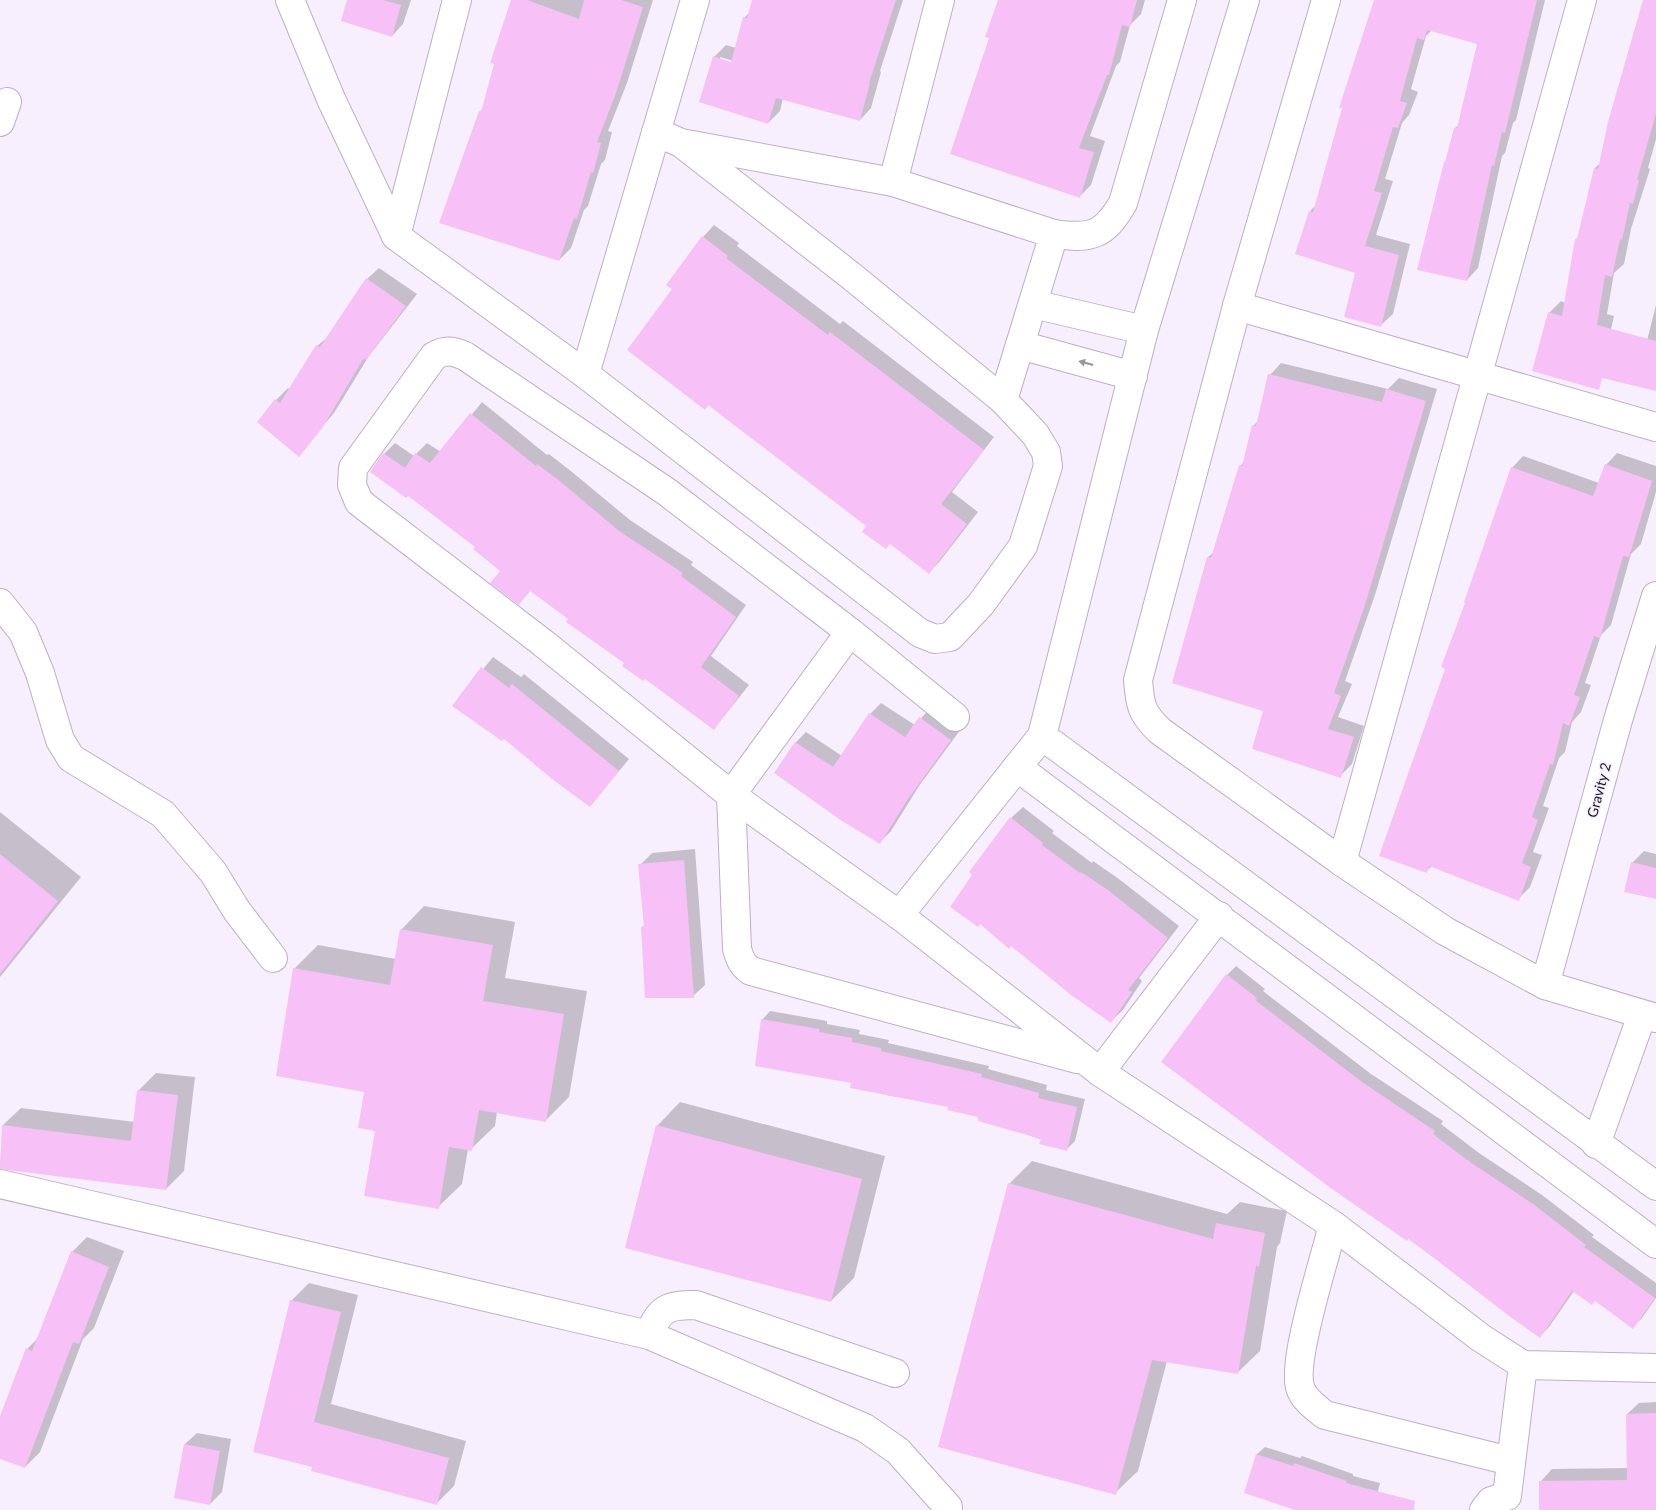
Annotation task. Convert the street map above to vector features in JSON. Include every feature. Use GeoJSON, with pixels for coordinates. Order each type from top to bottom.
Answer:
{"type":"FeatureCollection","features":[{"type":"Feature","properties":{"kind":"street"},"geometry":{"type":"LineString","coordinates":[[290,0],[331,99],[396,236],[585,374],[920,633],[935,638],[950,637],[981,604],[1023,546],[1048,466],[1046,452],[1035,434],[1003,400],[842,269],[681,143]]}},
{"type":"Feature","properties":{"kind":"street"},"geometry":{"type":"LineString","coordinates":[[396,236],[457,0]]}},
{"type":"Feature","properties":{"kind":"street"},"geometry":{"type":"LineString","coordinates":[[585,374],[695,0]]}},
{"type":"Feature","properties":{"kind":"street"},"geometry":{"type":"LineString","coordinates":[[893,182],[940,0]]}},
{"type":"Feature","properties":{"kind":"street"},"geometry":{"type":"LineString","coordinates":[[656,132],[681,143],[893,182],[1054,234],[1081,238],[1103,229],[1112,222],[1123,203],[1182,0]]}},
{"type":"Feature","properties":{"kind":"street"},"geometry":{"type":"LineString","coordinates":[[899,915],[1042,736],[1144,330],[1245,0]]}},
{"type":"Feature","properties":{"kind":"street"},"geometry":{"type":"LineString","coordinates":[[1326,0],[1237,306],[1138,680],[1140,703],[1147,718],[1160,731],[1342,862],[1444,931],[1545,985],[1649,1016],[1596,1144]]}},
{"type":"Feature","properties":{"kind":"street"},"geometry":{"type":"LineString","coordinates":[[1342,862],[1582,0]]}},
{"type":"Feature","properties":{"kind":"street"},"geometry":{"type":"LineString","coordinates":[[1003,400],[1054,234]]}},
{"type":"Feature","properties":{"kind":"street"},"geometry":{"type":"LineString","coordinates":[[1033,304],[1144,330]]}},
{"type":"Feature","properties":{"kind":"street"},"geometry":{"type":"LineString","coordinates":[[1237,306],[1656,427]]}},
{"type":"Feature","properties":{"kind":"street"},"geometry":{"type":"LineString","coordinates":[[1020,345],[1133,376]]}},
{"type":"Feature","properties":{"kind":"street"},"geometry":{"type":"LineString","coordinates":[[954,717],[850,632],[666,492],[465,356],[453,351],[443,351],[434,356],[353,468],[352,485],[359,502],[543,643],[731,795],[899,915],[1095,1067],[1333,1226],[1480,1338],[1523,1365],[1656,1368]]}},
{"type":"Feature","properties":{"kind":"street","name":"Gravity 2"},"geometry":{"type":"LineString","coordinates":[[1545,985],[1618,720],[1656,596]]}},
{"type":"Feature","properties":{"kind":"street"},"geometry":{"type":"LineString","coordinates":[[0,602],[23,632],[40,673],[60,740],[71,758],[163,814],[212,872],[237,911],[273,958]]}},
{"type":"Feature","properties":{"kind":"street"},"geometry":{"type":"LineString","coordinates":[[850,632],[731,795],[737,949],[745,967],[751,971],[1095,1067]]}},
{"type":"Feature","properties":{"kind":"street"},"geometry":{"type":"LineString","coordinates":[[1042,736],[1596,1144],[1656,1186]]}},
{"type":"Feature","properties":{"kind":"street"},"geometry":{"type":"LineString","coordinates":[[1017,767],[1656,1244]]}},
{"type":"Feature","properties":{"kind":"street"},"geometry":{"type":"LineString","coordinates":[[1095,1067],[1219,916]]}},
{"type":"Feature","properties":{"kind":"street"},"geometry":{"type":"LineString","coordinates":[[0,1184],[649,1335],[865,1428],[898,1451],[948,1507]]}},
{"type":"Feature","properties":{"kind":"street"},"geometry":{"type":"LineString","coordinates":[[1333,1226],[1303,1340],[1297,1373],[1300,1389],[1325,1416],[1510,1461]]}},
{"type":"Feature","properties":{"kind":"street"},"geometry":{"type":"LineString","coordinates":[[649,1335],[655,1318],[664,1309],[678,1305],[696,1304],[895,1373]]}},
{"type":"Feature","properties":{"kind":"street"},"geometry":{"type":"LineString","coordinates":[[1484,1510],[1491,1501],[1507,1503],[1510,1461],[1523,1365]]}},
{"type":"Feature","properties":{"kind":"building"},"geometry":{"type":"Polygon","coordinates":[[[347,0],[383,0],[401,5],[392,37],[341,21],[347,0]]]}},
{"type":"Feature","properties":{"kind":"building"},"geometry":{"type":"Polygon","coordinates":[[[511,0],[527,0],[579,19],[584,0],[621,0],[643,7],[615,96],[597,142],[601,143],[593,173],[591,172],[577,219],[574,218],[559,261],[439,223],[479,111],[481,112],[494,64],[490,63],[511,0]]]}},
{"type":"Feature","properties":{"kind":"building"},"geometry":{"type":"Polygon","coordinates":[[[752,0],[896,0],[869,83],[860,121],[776,98],[768,124],[699,102],[713,56],[731,62],[743,17],[747,18],[752,0]]]}},
{"type":"Feature","properties":{"kind":"building"},"geometry":{"type":"Polygon","coordinates":[[[998,0],[1137,0],[1130,27],[1122,25],[1109,75],[1107,75],[1079,148],[1094,152],[1080,198],[950,154],[989,38],[985,37],[998,0]]]}},
{"type":"Feature","properties":{"kind":"building"},"geometry":{"type":"Polygon","coordinates":[[[1374,0],[1537,0],[1505,133],[1502,132],[1494,166],[1492,165],[1467,281],[1417,270],[1444,162],[1454,128],[1457,128],[1477,44],[1427,30],[1424,40],[1417,38],[1400,101],[1407,103],[1398,128],[1393,127],[1374,191],[1382,193],[1365,246],[1399,255],[1381,327],[1344,317],[1355,273],[1295,254],[1309,211],[1313,212],[1342,108],[1339,108],[1374,0]]]}},
{"type":"Feature","properties":{"kind":"building"},"geometry":{"type":"Polygon","coordinates":[[[1643,0],[1656,0],[1656,114],[1637,180],[1639,180],[1633,204],[1630,203],[1622,240],[1620,239],[1612,277],[1605,275],[1597,325],[1656,341],[1656,391],[1602,378],[1599,390],[1532,371],[1548,312],[1562,316],[1575,239],[1577,239],[1594,168],[1598,169],[1608,122],[1643,0]]]}},
{"type":"Feature","properties":{"kind":"building"},"geometry":{"type":"Polygon","coordinates":[[[702,236],[728,256],[726,258],[828,335],[830,332],[984,450],[941,504],[967,524],[929,574],[890,544],[886,549],[862,532],[866,526],[708,405],[705,410],[627,350],[672,289],[666,285],[702,236]]]}},
{"type":"Feature","properties":{"kind":"building"},"geometry":{"type":"Polygon","coordinates":[[[366,278],[406,306],[366,360],[363,359],[323,427],[299,457],[257,422],[275,399],[280,403],[316,345],[320,347],[366,278]]]}},
{"type":"Feature","properties":{"kind":"building"},"geometry":{"type":"Polygon","coordinates":[[[1268,374],[1382,402],[1386,389],[1426,401],[1364,608],[1334,693],[1341,696],[1328,729],[1354,737],[1341,778],[1252,749],[1263,711],[1172,683],[1207,557],[1211,558],[1239,465],[1242,466],[1252,425],[1256,426],[1268,374]]]}},
{"type":"Feature","properties":{"kind":"building"},"geometry":{"type":"Polygon","coordinates":[[[470,413],[536,466],[537,464],[561,482],[619,531],[683,573],[681,576],[736,617],[701,667],[739,696],[714,730],[645,679],[643,681],[622,666],[624,663],[566,622],[568,619],[530,591],[519,605],[490,583],[500,571],[473,549],[475,547],[408,496],[406,498],[370,472],[383,453],[405,468],[415,453],[430,463],[470,413]]]}},
{"type":"Feature","properties":{"kind":"building"},"geometry":{"type":"Polygon","coordinates":[[[1605,464],[1652,481],[1629,557],[1623,556],[1600,638],[1594,636],[1574,695],[1580,697],[1569,726],[1563,723],[1553,765],[1550,764],[1532,817],[1538,820],[1522,863],[1531,867],[1519,901],[1429,866],[1427,873],[1379,856],[1445,669],[1441,667],[1465,603],[1511,467],[1593,496],[1605,464]]]}},
{"type":"Feature","properties":{"kind":"building"},"geometry":{"type":"Polygon","coordinates":[[[481,667],[509,688],[512,684],[619,771],[590,807],[552,779],[504,739],[502,741],[452,706],[481,667]]]}},
{"type":"Feature","properties":{"kind":"building"},"geometry":{"type":"Polygon","coordinates":[[[869,713],[905,737],[919,717],[951,740],[908,799],[880,844],[842,821],[774,773],[795,742],[833,767],[869,713]]]}},
{"type":"Feature","properties":{"kind":"building"},"geometry":{"type":"Polygon","coordinates":[[[1010,817],[1043,843],[1042,845],[1080,873],[1108,890],[1168,938],[1128,990],[1132,992],[1111,1023],[1071,995],[1011,946],[1009,949],[980,924],[978,927],[950,907],[972,875],[969,872],[1010,817]]]}},
{"type":"Feature","properties":{"kind":"building"},"geometry":{"type":"Polygon","coordinates":[[[0,854],[58,901],[0,974],[0,854]]]}},
{"type":"Feature","properties":{"kind":"building"},"geometry":{"type":"Polygon","coordinates":[[[684,860],[694,998],[645,998],[641,927],[644,927],[638,864],[684,860]]]}},
{"type":"Feature","properties":{"kind":"building"},"geometry":{"type":"Polygon","coordinates":[[[1631,862],[1656,868],[1656,899],[1624,892],[1631,862]]]}},
{"type":"Feature","properties":{"kind":"building"},"geometry":{"type":"Polygon","coordinates":[[[400,929],[493,945],[483,1001],[564,1014],[546,1122],[479,1110],[472,1151],[449,1147],[439,1209],[364,1196],[375,1131],[358,1128],[364,1092],[276,1076],[293,968],[390,985],[400,929]]]}},
{"type":"Feature","properties":{"kind":"building"},"geometry":{"type":"Polygon","coordinates":[[[1226,974],[1257,998],[1255,1000],[1362,1082],[1435,1131],[1433,1134],[1470,1162],[1533,1204],[1586,1245],[1584,1247],[1655,1298],[1633,1329],[1595,1301],[1592,1305],[1572,1291],[1540,1338],[1430,1255],[1332,1189],[1161,1062],[1226,974]]]}},
{"type":"Feature","properties":{"kind":"building"},"geometry":{"type":"Polygon","coordinates":[[[761,1019],[819,1029],[819,1032],[852,1038],[852,1042],[881,1048],[881,1051],[982,1074],[981,1077],[1039,1093],[1038,1098],[1077,1107],[1067,1151],[1039,1144],[1041,1139],[978,1121],[978,1117],[947,1110],[948,1107],[850,1088],[851,1083],[755,1066],[761,1019]]]}},
{"type":"Feature","properties":{"kind":"building"},"geometry":{"type":"Polygon","coordinates":[[[137,1090],[178,1095],[166,1190],[0,1169],[2,1125],[131,1141],[137,1090]]]}},
{"type":"Feature","properties":{"kind":"building"},"geometry":{"type":"Polygon","coordinates":[[[656,1125],[862,1179],[831,1302],[625,1248],[656,1125]]]}},
{"type":"Feature","properties":{"kind":"building"},"geometry":{"type":"Polygon","coordinates":[[[1008,1183],[1213,1239],[1216,1223],[1265,1233],[1259,1266],[1256,1266],[1238,1374],[1152,1360],[1116,1495],[938,1447],[1008,1183]]]}},
{"type":"Feature","properties":{"kind":"building"},"geometry":{"type":"Polygon","coordinates":[[[71,1251],[109,1267],[79,1344],[73,1342],[25,1468],[0,1459],[0,1416],[26,1348],[32,1351],[71,1251]]]}},
{"type":"Feature","properties":{"kind":"building"},"geometry":{"type":"Polygon","coordinates":[[[290,1300],[341,1312],[314,1422],[449,1458],[437,1505],[311,1471],[312,1467],[253,1452],[290,1300]]]}},
{"type":"Feature","properties":{"kind":"building"},"geometry":{"type":"Polygon","coordinates":[[[1656,1413],[1656,1510],[1539,1510],[1539,1481],[1627,1480],[1626,1414],[1656,1413]]]}},
{"type":"Feature","properties":{"kind":"building"},"geometry":{"type":"Polygon","coordinates":[[[184,1444],[220,1451],[210,1505],[174,1498],[184,1444]]]}},
{"type":"Feature","properties":{"kind":"building"},"geometry":{"type":"Polygon","coordinates":[[[1256,1454],[1293,1466],[1294,1463],[1347,1481],[1346,1483],[1415,1501],[1414,1510],[1295,1510],[1244,1493],[1256,1454]]]}}]}
